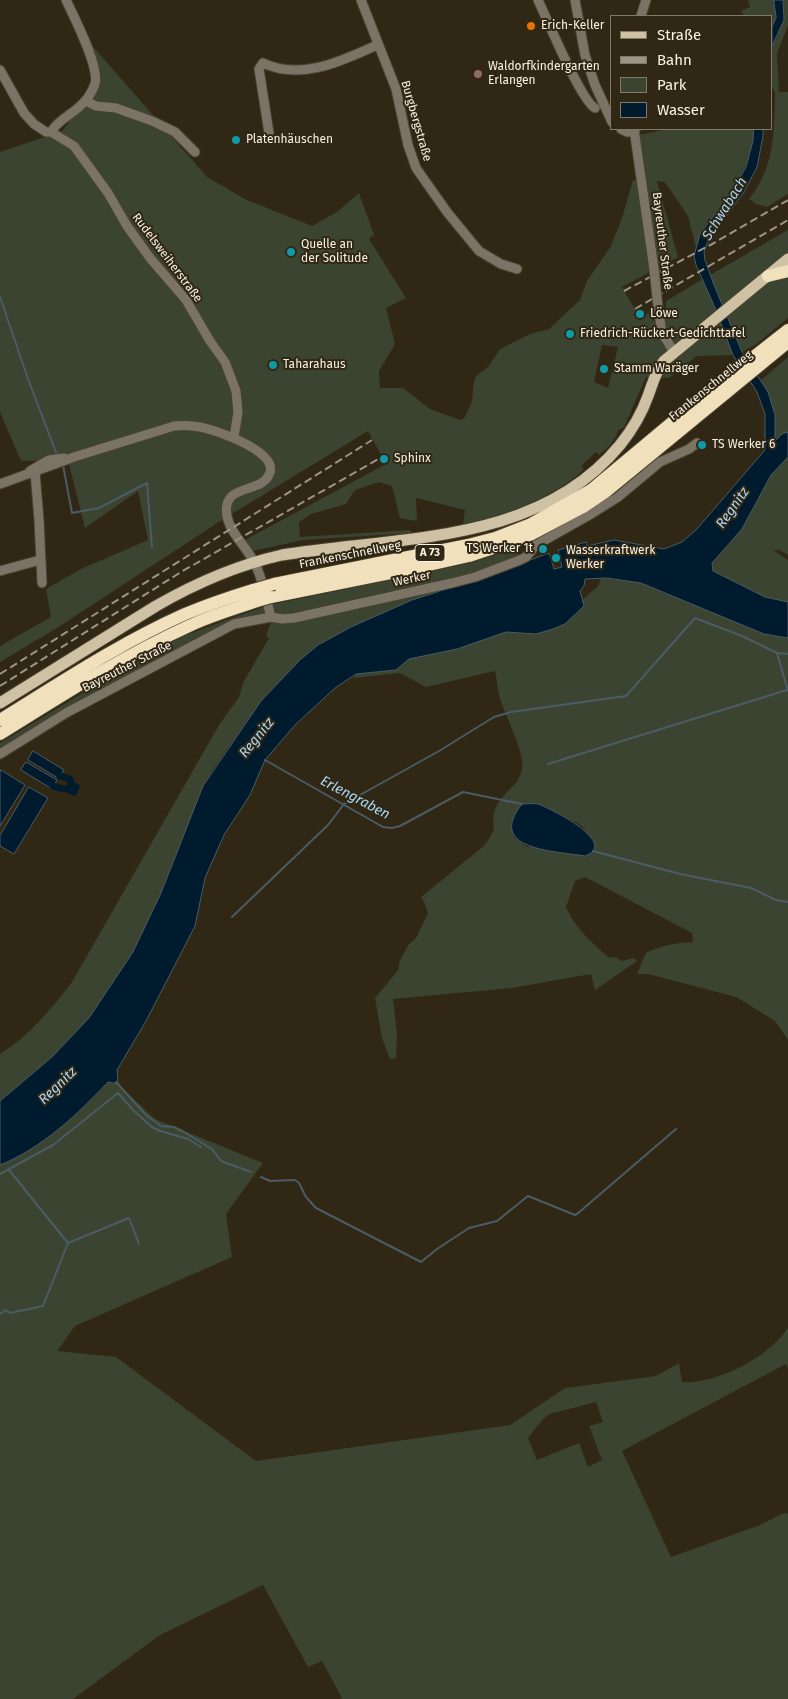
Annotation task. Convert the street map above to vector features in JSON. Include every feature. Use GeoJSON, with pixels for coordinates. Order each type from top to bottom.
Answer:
{"type":"FeatureCollection","features":[{"type":"Feature","properties":{"kind":"highway"},"geometry":{"type":"LineString","coordinates":[[768,276],[788,271]]}},
{"type":"Feature","properties":{"kind":"highway","name":"Frankenschnellweg"},"geometry":{"type":"LineString","coordinates":[[761,357],[776,352],[787,336]]}},
{"type":"Feature","properties":{"kind":"highway","name":"Frankenschnellweg"},"geometry":{"type":"LineString","coordinates":[[0,734],[112,665],[190,625],[255,596],[274,584],[468,545],[495,538],[531,524],[591,490],[787,336]]}},
{"type":"Feature","properties":{"kind":"highway","name":"Frankenschnellweg"},"geometry":{"type":"LineString","coordinates":[[0,720],[107,655],[149,632],[203,607],[255,596],[272,597],[469,556],[532,534],[583,507],[604,493],[729,383]]}},
{"type":"Feature","properties":{"kind":"main road"},"geometry":{"type":"LineString","coordinates":[[0,703],[175,595],[219,574],[255,562],[304,551],[374,544],[450,533],[500,521],[543,504],[587,476],[619,446],[638,419],[657,370],[664,361],[788,259]]}},
{"type":"Feature","properties":{"kind":"street"},"geometry":{"type":"LineString","coordinates":[[51,132],[62,118],[75,111],[86,100],[95,83],[96,74],[88,49],[66,0]]}},
{"type":"Feature","properties":{"kind":"street","name":"Burgbergstraße"},"geometry":{"type":"LineString","coordinates":[[361,0],[377,45],[396,89],[408,146],[416,168],[447,212],[479,251],[501,264],[517,269]]}},
{"type":"Feature","properties":{"kind":"street"},"geometry":{"type":"LineString","coordinates":[[538,0],[586,99],[592,107],[596,108],[610,120]]}},
{"type":"Feature","properties":{"kind":"street"},"geometry":{"type":"LineString","coordinates":[[575,0],[585,55],[594,85],[610,119]]}},
{"type":"Feature","properties":{"kind":"street"},"geometry":{"type":"LineString","coordinates":[[641,15],[646,0]]}},
{"type":"Feature","properties":{"kind":"street"},"geometry":{"type":"LineString","coordinates":[[269,133],[259,69],[263,63],[283,69],[305,70],[324,67],[377,45]]}},
{"type":"Feature","properties":{"kind":"street","name":"Rudelsweiherstraße"},"geometry":{"type":"LineString","coordinates":[[0,70],[24,113],[31,121],[46,132],[51,132],[74,146],[87,162],[127,226],[150,258],[186,300],[210,342],[225,362],[236,391],[238,412],[234,438]]}},
{"type":"Feature","properties":{"kind":"street"},"geometry":{"type":"LineString","coordinates":[[594,85],[592,94],[596,108]]}},
{"type":"Feature","properties":{"kind":"street"},"geometry":{"type":"LineString","coordinates":[[86,100],[96,106],[116,108],[175,132],[195,152]]}},
{"type":"Feature","properties":{"kind":"street"},"geometry":{"type":"LineString","coordinates":[[623,130],[627,132],[635,130]]}},
{"type":"Feature","properties":{"kind":"street","name":"Bayreuther Straße"},"geometry":{"type":"LineString","coordinates":[[635,130],[659,318],[664,338],[674,352]]}},
{"type":"Feature","properties":{"kind":"street"},"geometry":{"type":"LineString","coordinates":[[0,484],[74,457],[180,425],[199,426],[234,438],[261,454],[270,464],[270,474],[266,479],[234,494],[230,498],[227,516],[230,525],[255,562],[270,617]]}},
{"type":"Feature","properties":{"kind":"street","name":"Werker"},"geometry":{"type":"LineString","coordinates":[[270,617],[294,618],[431,588],[475,577],[520,560],[526,557],[536,545],[618,497],[660,462],[689,449],[697,443]]}},
{"type":"Feature","properties":{"kind":"street"},"geometry":{"type":"LineString","coordinates":[[23,475],[39,464],[49,460],[74,457]]}},
{"type":"Feature","properties":{"kind":"street"},"geometry":{"type":"LineString","coordinates":[[35,472],[42,583]]}},
{"type":"Feature","properties":{"kind":"street"},"geometry":{"type":"LineString","coordinates":[[0,571],[40,560]]}},
{"type":"Feature","properties":{"kind":"street","name":"Bayreuther Straße"},"geometry":{"type":"LineString","coordinates":[[0,754],[66,713],[226,629],[241,622],[270,617]]}},
{"type":"Feature","properties":{"kind":"green space"},"geometry":{"type":"Polygon","coordinates":[[[748,0],[774,0],[776,18],[773,25],[773,15],[743,15],[741,11],[750,7],[748,0]]]}},
{"type":"Feature","properties":{"kind":"green space"},"geometry":{"type":"Polygon","coordinates":[[[783,0],[788,0],[788,25],[777,53],[779,92],[788,92],[788,194],[767,207],[756,204],[749,199],[764,175],[771,148],[775,92],[773,89],[773,44],[777,38],[784,10],[783,0]]]}},
{"type":"Feature","properties":{"kind":"green space"},"geometry":{"type":"Polygon","coordinates":[[[89,42],[207,177],[247,200],[312,226],[337,212],[359,193],[374,235],[369,239],[406,298],[386,308],[395,344],[379,371],[380,388],[403,388],[430,409],[460,420],[465,417],[472,401],[476,376],[488,367],[500,349],[530,334],[549,329],[580,300],[587,281],[611,246],[622,218],[633,180],[644,181],[639,135],[662,130],[754,130],[751,151],[739,180],[706,226],[696,248],[688,216],[664,182],[657,181],[678,257],[622,287],[640,318],[650,312],[653,321],[665,314],[666,301],[703,279],[733,355],[697,356],[669,378],[646,377],[624,427],[618,430],[608,447],[599,455],[596,452],[581,466],[584,469],[573,479],[544,497],[510,511],[463,524],[465,510],[416,498],[417,521],[400,518],[392,486],[379,482],[355,490],[346,504],[311,514],[299,522],[300,537],[410,530],[412,533],[303,540],[253,551],[243,541],[386,464],[368,431],[222,520],[57,628],[0,662],[0,646],[51,617],[46,589],[81,569],[148,540],[138,491],[85,528],[68,460],[21,461],[0,412],[0,152],[62,131],[97,86],[89,42]],[[602,345],[594,382],[608,388],[618,347],[602,345]]]}},
{"type":"Feature","properties":{"kind":"green space"},"geometry":{"type":"Polygon","coordinates":[[[788,230],[788,318],[755,345],[742,352],[710,275],[788,230]]]}},
{"type":"Feature","properties":{"kind":"green space"},"geometry":{"type":"Polygon","coordinates":[[[788,357],[788,432],[782,434],[775,441],[775,415],[761,380],[788,357]]]}},
{"type":"Feature","properties":{"kind":"green space"},"geometry":{"type":"Polygon","coordinates":[[[788,457],[788,555],[779,550],[774,551],[788,560],[788,602],[765,597],[713,571],[712,563],[742,529],[771,475],[788,457]]]}},
{"type":"Feature","properties":{"kind":"green space"},"geometry":{"type":"Polygon","coordinates":[[[516,548],[523,562],[318,645],[300,660],[261,701],[203,786],[161,893],[133,952],[89,1018],[52,1057],[0,1101],[0,1054],[30,1030],[72,982],[219,725],[239,697],[244,681],[269,638],[266,636],[271,621],[235,627],[75,711],[0,755],[0,743],[94,686],[181,637],[269,605],[471,563],[516,548]]]}},
{"type":"Feature","properties":{"kind":"green space"},"geometry":{"type":"Polygon","coordinates":[[[601,578],[641,583],[764,634],[788,638],[788,1040],[775,1021],[736,997],[648,974],[637,974],[646,953],[669,945],[693,942],[692,933],[585,877],[575,881],[566,907],[574,922],[590,941],[609,958],[616,957],[622,961],[634,958],[637,961],[595,990],[591,974],[512,988],[393,999],[397,1034],[396,1058],[390,1059],[382,1038],[375,998],[399,969],[399,963],[408,945],[416,938],[428,913],[421,897],[485,845],[494,830],[493,818],[495,809],[499,801],[520,777],[522,761],[499,695],[495,671],[426,687],[400,673],[353,678],[357,674],[396,670],[409,659],[457,649],[506,632],[536,634],[584,606],[582,600],[598,586],[601,578]],[[538,804],[511,826],[515,838],[527,847],[586,830],[579,824],[538,804]]]}},
{"type":"Feature","properties":{"kind":"green space"},"geometry":{"type":"Polygon","coordinates":[[[108,1082],[118,1084],[155,1119],[263,1163],[226,1214],[232,1257],[75,1326],[57,1351],[116,1357],[256,1461],[510,1425],[565,1388],[656,1376],[679,1363],[682,1382],[710,1379],[726,1374],[756,1358],[780,1338],[788,1327],[788,1368],[786,1364],[622,1451],[671,1557],[760,1525],[784,1513],[788,1514],[788,1699],[340,1699],[342,1698],[322,1661],[308,1667],[263,1585],[160,1635],[73,1699],[0,1699],[0,1165],[30,1150],[58,1130],[108,1082]],[[596,1402],[550,1414],[543,1419],[528,1438],[537,1460],[579,1443],[588,1467],[602,1460],[589,1426],[603,1422],[596,1402]]]}},
{"type":"Feature","properties":{"kind":"water"},"geometry":{"type":"Polygon","coordinates":[[[774,0],[783,0],[784,20],[773,44],[773,25],[776,18],[774,0]]]}},
{"type":"Feature","properties":{"kind":"water"},"geometry":{"type":"Polygon","coordinates":[[[754,130],[763,130],[757,167],[744,192],[708,241],[704,252],[714,285],[742,352],[768,392],[775,415],[775,441],[782,434],[788,432],[788,457],[771,475],[742,529],[712,563],[713,571],[765,597],[788,602],[788,638],[764,634],[641,583],[607,578],[585,579],[584,586],[580,591],[584,606],[565,624],[536,634],[506,632],[457,649],[409,659],[396,670],[356,674],[335,688],[295,725],[265,760],[250,795],[224,835],[205,878],[195,926],[146,1021],[117,1070],[118,1084],[108,1082],[58,1130],[30,1150],[0,1165],[0,1101],[52,1057],[89,1018],[133,952],[161,893],[203,786],[261,701],[300,660],[318,645],[351,627],[412,600],[487,576],[549,553],[554,569],[562,567],[558,550],[586,542],[587,546],[614,540],[664,549],[682,542],[696,530],[765,450],[765,414],[757,392],[733,355],[694,256],[700,234],[735,187],[746,167],[754,130]]]}},
{"type":"Feature","properties":{"kind":"water"},"geometry":{"type":"Polygon","coordinates":[[[33,751],[64,770],[58,778],[28,760],[33,751]]]}},
{"type":"Feature","properties":{"kind":"water"},"geometry":{"type":"Polygon","coordinates":[[[26,762],[57,780],[52,789],[21,770],[26,762]]]}},
{"type":"Feature","properties":{"kind":"water"},"geometry":{"type":"Polygon","coordinates":[[[1,770],[25,785],[0,826],[0,773],[1,770]]]}},
{"type":"Feature","properties":{"kind":"water"},"geometry":{"type":"Polygon","coordinates":[[[29,787],[48,798],[14,854],[0,846],[0,836],[29,787]]]}},
{"type":"Feature","properties":{"kind":"water"},"geometry":{"type":"Polygon","coordinates":[[[522,804],[538,804],[567,819],[589,835],[594,843],[594,850],[585,856],[557,852],[528,845],[518,839],[512,831],[513,819],[522,804]]]}},
{"type":"Feature","properties":{"kind":"waterway"},"geometry":{"type":"LineString","coordinates":[[0,297],[57,455]]}},
{"type":"Feature","properties":{"kind":"waterway"},"geometry":{"type":"LineString","coordinates":[[63,465],[72,513],[99,508],[147,483],[152,547]]}},
{"type":"Feature","properties":{"kind":"waterway"},"geometry":{"type":"LineString","coordinates":[[232,917],[328,825],[344,804],[439,751],[494,717],[511,712],[626,696],[695,618],[742,636],[777,653],[788,691]]}},
{"type":"Feature","properties":{"kind":"waterway"},"geometry":{"type":"LineString","coordinates":[[778,653],[788,654]]}},
{"type":"Feature","properties":{"kind":"waterway"},"geometry":{"type":"LineString","coordinates":[[548,764],[787,690]]}},
{"type":"Feature","properties":{"kind":"waterway","name":"Erlengraben"},"geometry":{"type":"LineString","coordinates":[[265,760],[383,827],[392,828],[400,826],[463,792],[522,804]]}},
{"type":"Feature","properties":{"kind":"waterway"},"geometry":{"type":"LineString","coordinates":[[60,776],[70,779],[71,784],[76,787]]}},
{"type":"Feature","properties":{"kind":"waterway"},"geometry":{"type":"LineString","coordinates":[[53,786],[74,792]]}},
{"type":"Feature","properties":{"kind":"waterway","name":"Erlengraben"},"geometry":{"type":"LineString","coordinates":[[593,851],[680,874],[751,888],[776,900],[788,902]]}},
{"type":"Feature","properties":{"kind":"waterway"},"geometry":{"type":"LineString","coordinates":[[116,1082],[146,1115],[161,1126],[174,1127],[184,1132],[212,1149],[221,1161],[251,1172]]}},
{"type":"Feature","properties":{"kind":"waterway"},"geometry":{"type":"LineString","coordinates":[[0,1174],[53,1145],[118,1093],[152,1127],[188,1139],[201,1147]]}},
{"type":"Feature","properties":{"kind":"waterway"},"geometry":{"type":"LineString","coordinates":[[261,1177],[270,1181],[295,1180],[316,1208],[421,1262],[469,1228],[497,1221],[528,1196],[575,1215],[577,1214],[676,1129]]}},
{"type":"Feature","properties":{"kind":"waterway"},"geometry":{"type":"LineString","coordinates":[[0,1314],[6,1310],[10,1313],[43,1306],[68,1243],[9,1170]]}},
{"type":"Feature","properties":{"kind":"waterway"},"geometry":{"type":"LineString","coordinates":[[68,1243],[129,1218],[139,1244]]}},
{"type":"Feature","properties":{"kind":"railway"},"geometry":{"type":"LineString","coordinates":[[624,291],[714,243],[788,200]]}},
{"type":"Feature","properties":{"kind":"railway"},"geometry":{"type":"LineString","coordinates":[[635,309],[788,220]]}},
{"type":"Feature","properties":{"kind":"railway"},"geometry":{"type":"LineString","coordinates":[[0,674],[372,440]]}},
{"type":"Feature","properties":{"kind":"railway"},"geometry":{"type":"LineString","coordinates":[[0,686],[181,572],[382,457]]}},
{"type":"Feature","properties":{"kind":"place","name":"Erich-Keller"},"geometry":{"type":"Point","coordinates":[531,26]}},
{"type":"Feature","properties":{"kind":"place","name":"Waldorfkindergarten Erlangen"},"geometry":{"type":"Point","coordinates":[478,74]}},
{"type":"Feature","properties":{"kind":"place","name":"Platenhäuschen"},"geometry":{"type":"Point","coordinates":[236,140]}},
{"type":"Feature","properties":{"kind":"place","name":"Quelle an der Solitude"},"geometry":{"type":"Point","coordinates":[291,252]}},
{"type":"Feature","properties":{"kind":"place","name":"Löwe"},"geometry":{"type":"Point","coordinates":[640,314]}},
{"type":"Feature","properties":{"kind":"place","name":"Friedrich-Rückert-Gedichttafel"},"geometry":{"type":"Point","coordinates":[570,334]}},
{"type":"Feature","properties":{"kind":"place","name":"Taharahaus"},"geometry":{"type":"Point","coordinates":[273,365]}},
{"type":"Feature","properties":{"kind":"place","name":"Stamm Waräger"},"geometry":{"type":"Point","coordinates":[604,369]}},
{"type":"Feature","properties":{"kind":"place","name":"TS Werker 6"},"geometry":{"type":"Point","coordinates":[702,445]}},
{"type":"Feature","properties":{"kind":"place","name":"Sphinx"},"geometry":{"type":"Point","coordinates":[384,459]}},
{"type":"Feature","properties":{"kind":"place","name":"TS Werker 1t"},"geometry":{"type":"Point","coordinates":[543,549]}},
{"type":"Feature","properties":{"kind":"place","name":"Wasserkraftwerk Werker"},"geometry":{"type":"Point","coordinates":[556,558]}},
{"type":"Feature","properties":{"kind":"water label","name":"Schwabach"},"geometry":{"type":"Point","coordinates":[725,209]}},
{"type":"Feature","properties":{"kind":"water label","name":"Regnitz"},"geometry":{"type":"Point","coordinates":[733,508]}},
{"type":"Feature","properties":{"kind":"water label","name":"Regnitz"},"geometry":{"type":"Point","coordinates":[257,738]}},
{"type":"Feature","properties":{"kind":"water label","name":"Regnitz"},"geometry":{"type":"Point","coordinates":[58,1086]}}]}
